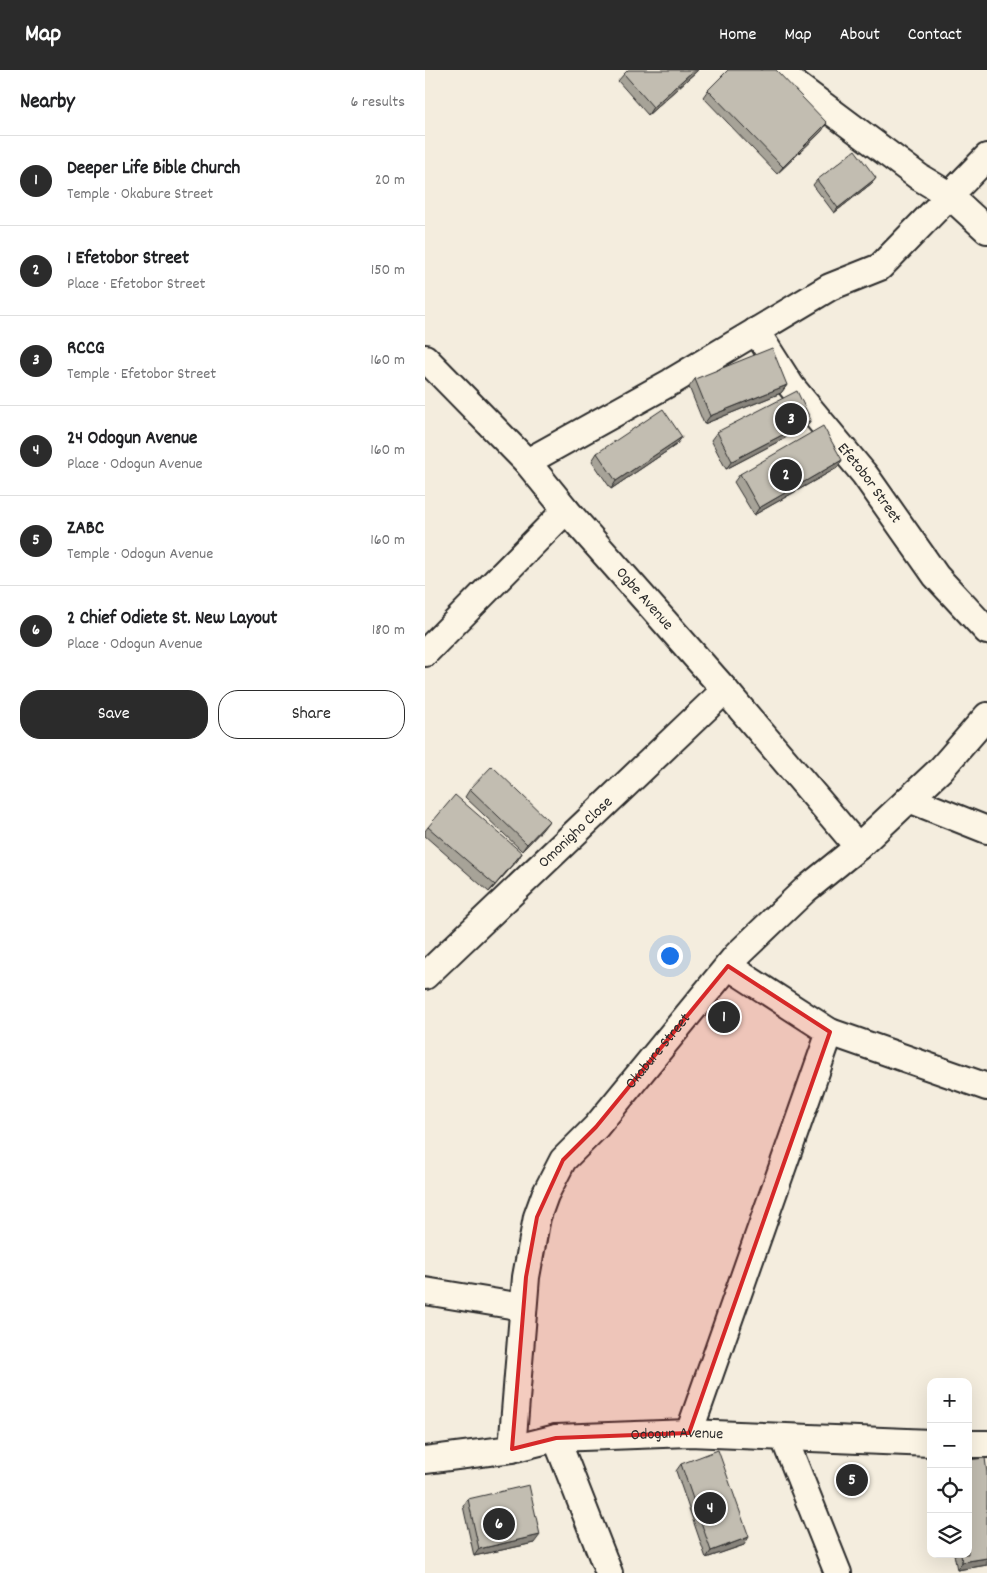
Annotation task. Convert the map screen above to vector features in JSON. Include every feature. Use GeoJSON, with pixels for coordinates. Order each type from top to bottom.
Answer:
{"type":"FeatureCollection","features":[{"type":"Feature","properties":{"kind":"street"},"geometry":{"type":"LineString","coordinates":[[776,70],[919,176],[949,195],[987,230]]}},
{"type":"Feature","properties":{"kind":"street"},"geometry":{"type":"LineString","coordinates":[[527,462],[671,382],[830,287],[881,267],[987,157]]}},
{"type":"Feature","properties":{"kind":"street","name":"Efetobor Street"},"geometry":{"type":"LineString","coordinates":[[756,331],[791,386],[865,475],[936,576],[987,631]]}},
{"type":"Feature","properties":{"kind":"street","name":"Ogbe Avenue"},"geometry":{"type":"LineString","coordinates":[[425,358],[527,462],[566,510],[725,690],[858,847]]}},
{"type":"Feature","properties":{"kind":"street"},"geometry":{"type":"LineString","coordinates":[[425,653],[566,510]]}},
{"type":"Feature","properties":{"kind":"street","name":"Omonigho Close"},"geometry":{"type":"LineString","coordinates":[[425,976],[725,690]]}},
{"type":"Feature","properties":{"kind":"street","name":"Okabure Street"},"geometry":{"type":"LineString","coordinates":[[512,1449],[526,1277],[537,1217],[545,1195],[563,1160],[596,1127],[737,955],[805,890],[858,847],[941,769],[987,716]]}},
{"type":"Feature","properties":{"kind":"street"},"geometry":{"type":"LineString","coordinates":[[909,799],[987,830]]}},
{"type":"Feature","properties":{"kind":"street"},"geometry":{"type":"LineString","coordinates":[[728,966],[830,1032],[987,1087]]}},
{"type":"Feature","properties":{"kind":"street"},"geometry":{"type":"LineString","coordinates":[[689,1433],[830,1032]]}},
{"type":"Feature","properties":{"kind":"street"},"geometry":{"type":"LineString","coordinates":[[425,1291],[523,1307]]}},
{"type":"Feature","properties":{"kind":"street","name":"Odogun Avenue"},"geometry":{"type":"LineString","coordinates":[[425,1460],[512,1449],[556,1438],[689,1433],[927,1442]]}},
{"type":"Feature","properties":{"kind":"street"},"geometry":{"type":"LineString","coordinates":[[556,1438],[609,1573]]}},
{"type":"Feature","properties":{"kind":"street"},"geometry":{"type":"LineString","coordinates":[[784,1438],[838,1573]]}},
{"type":"Feature","properties":{"kind":"street"},"geometry":{"type":"LineString","coordinates":[[972,1444],[987,1444]]}},
{"type":"Feature","properties":{"kind":"highlighted area"},"geometry":{"type":"Polygon","coordinates":[[[728,966],[830,1032],[689,1433],[556,1438],[512,1449],[526,1277],[537,1217],[563,1160],[596,1127],[728,966]]]}},
{"type":"Feature","properties":{"kind":"building"},"geometry":{"type":"Polygon","coordinates":[[[628,70],[694,70],[653,107],[624,74],[628,70]]]}},
{"type":"Feature","properties":{"kind":"building"},"geometry":{"type":"Polygon","coordinates":[[[728,70],[776,70],[827,123],[783,167],[708,90],[728,70]]]}},
{"type":"Feature","properties":{"kind":"building"},"geometry":{"type":"Polygon","coordinates":[[[855,150],[876,178],[838,208],[817,180],[855,150]]]}},
{"type":"Feature","properties":{"kind":"building"},"geometry":{"type":"Polygon","coordinates":[[[772,348],[787,385],[710,416],[695,379],[772,348]]]}},
{"type":"Feature","properties":{"kind":"building"},"geometry":{"type":"Polygon","coordinates":[[[797,391],[811,420],[732,461],[717,432],[797,391]]]}},
{"type":"Feature","properties":{"kind":"building"},"geometry":{"type":"Polygon","coordinates":[[[663,409],[682,437],[616,481],[597,453],[663,409]]]}},
{"type":"Feature","properties":{"kind":"building"},"geometry":{"type":"Polygon","coordinates":[[[823,426],[842,460],[759,508],[740,474],[823,426]]]}},
{"type":"Feature","properties":{"kind":"building"},"geometry":{"type":"Polygon","coordinates":[[[492,766],[549,821],[527,844],[470,789],[492,766]]]}},
{"type":"Feature","properties":{"kind":"building"},"geometry":{"type":"Polygon","coordinates":[[[455,795],[522,853],[495,885],[428,827],[455,795]]]}},
{"type":"Feature","properties":{"kind":"building"},"geometry":{"type":"Polygon","coordinates":[[[718,1450],[749,1537],[711,1551],[681,1464],[718,1450]]]}},
{"type":"Feature","properties":{"kind":"building"},"geometry":{"type":"Polygon","coordinates":[[[985,1458],[987,1473],[987,1558],[962,1562],[962,1558],[972,1558],[972,1460],[985,1458]]]}},
{"type":"Feature","properties":{"kind":"building"},"geometry":{"type":"Polygon","coordinates":[[[529,1485],[540,1535],[479,1549],[468,1499],[529,1485]]]}},
{"type":"Feature","properties":{"kind":"place","name":"RCCG"},"geometry":{"type":"Point","coordinates":[791,419]}},
{"type":"Feature","properties":{"kind":"place","name":"1 Efetobor Street"},"geometry":{"type":"Point","coordinates":[786,475]}},
{"type":"Feature","properties":{"kind":"place","name":"Deeper Life Bible Church"},"geometry":{"type":"Point","coordinates":[724,1017]}},
{"type":"Feature","properties":{"kind":"place","name":"ZABC"},"geometry":{"type":"Point","coordinates":[852,1480]}},
{"type":"Feature","properties":{"kind":"place","name":"24 Odogun Avenue"},"geometry":{"type":"Point","coordinates":[710,1508]}},
{"type":"Feature","properties":{"kind":"place","name":"2 Chief Odiete St. New Layout"},"geometry":{"type":"Point","coordinates":[499,1524]}}]}
